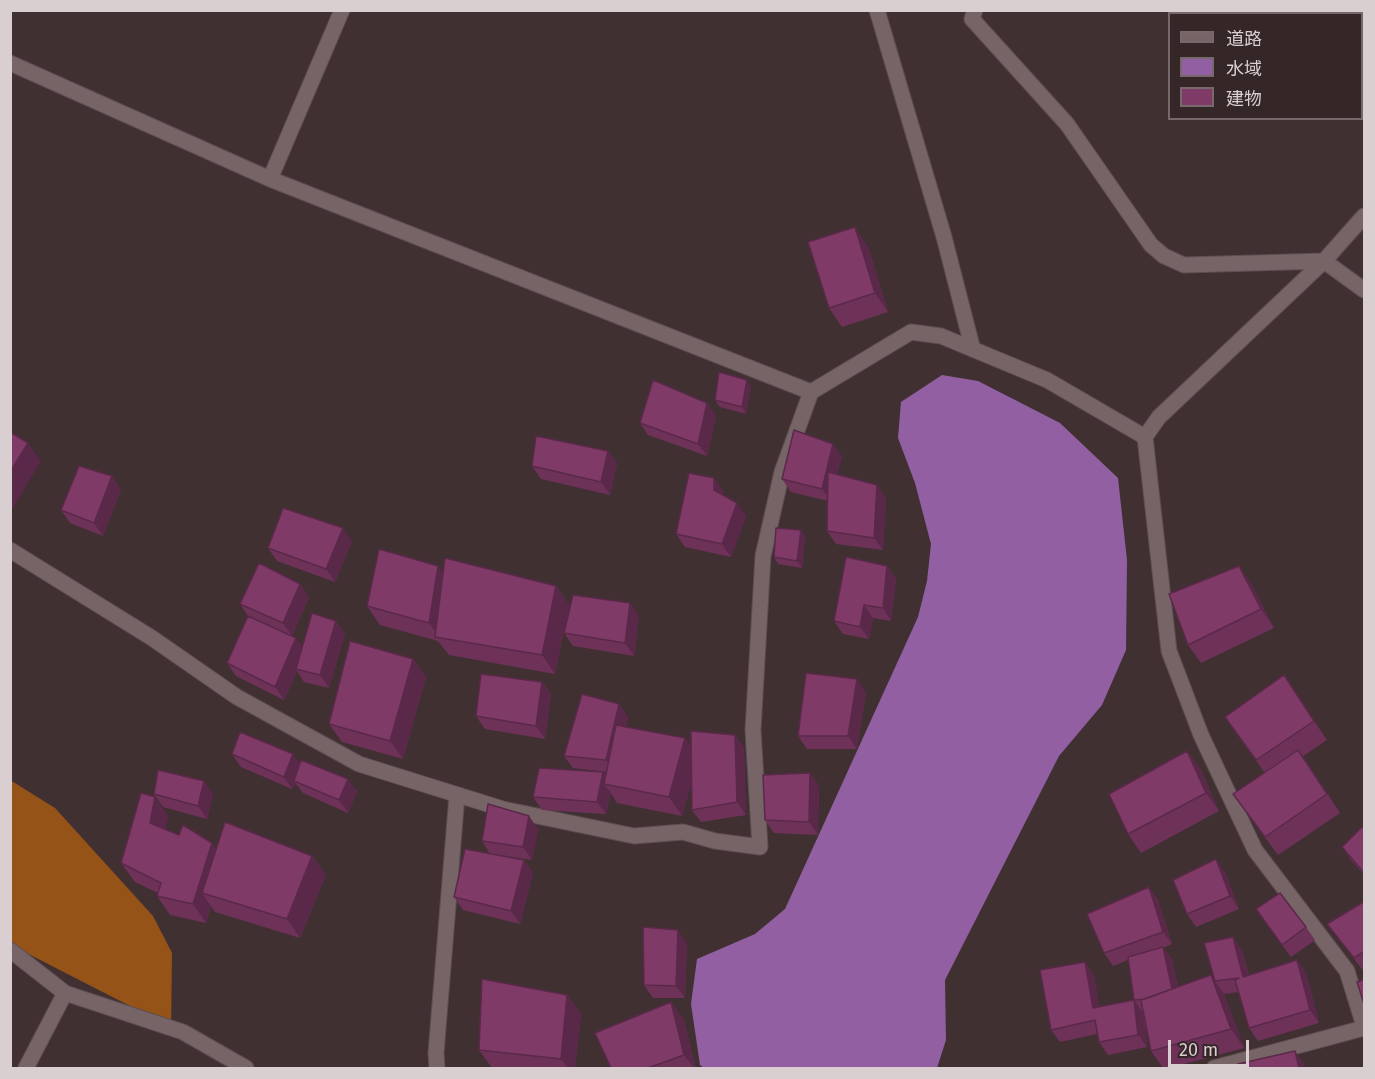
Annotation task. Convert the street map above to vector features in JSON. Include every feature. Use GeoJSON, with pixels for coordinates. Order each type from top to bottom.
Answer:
{"type":"FeatureCollection","features":[{"type":"Feature","properties":{"kind":"street"},"geometry":{"type":"LineString","coordinates":[[270,178],[342,10]]}},
{"type":"Feature","properties":{"kind":"street"},"geometry":{"type":"LineString","coordinates":[[877,10],[944,237],[972,346]]}},
{"type":"Feature","properties":{"kind":"street"},"geometry":{"type":"LineString","coordinates":[[975,10],[972,19],[1067,124],[1151,245],[1164,256],[1184,265],[1324,261],[1365,290]]}},
{"type":"Feature","properties":{"kind":"street"},"geometry":{"type":"LineString","coordinates":[[10,63],[270,178],[811,392]]}},
{"type":"Feature","properties":{"kind":"street"},"geometry":{"type":"LineString","coordinates":[[1214,1068],[1365,1027],[1347,971],[1255,850],[1201,735],[1169,651],[1145,437],[1159,417],[1324,261],[1365,216]]}},
{"type":"Feature","properties":{"kind":"street"},"geometry":{"type":"LineString","coordinates":[[10,550],[152,638],[237,696],[360,764],[503,809],[634,836],[683,832],[715,842],[760,847],[753,730],[764,556],[783,472],[811,392],[911,332],[941,336],[972,346],[1047,380],[1145,437]]}},
{"type":"Feature","properties":{"kind":"street"},"geometry":{"type":"LineString","coordinates":[[437,1068],[436,1053],[457,795]]}},
{"type":"Feature","properties":{"kind":"street"},"geometry":{"type":"LineString","coordinates":[[10,950],[65,993],[183,1032],[246,1068]]}},
{"type":"Feature","properties":{"kind":"street"},"geometry":{"type":"LineString","coordinates":[[26,1068],[65,993]]}},
{"type":"Feature","properties":{"kind":"shaded area"},"geometry":{"type":"Polygon","coordinates":[[[10,780],[55,808],[153,916],[172,953],[171,1027],[11,945],[10,780]]]}},
{"type":"Feature","properties":{"kind":"water"},"geometry":{"type":"Polygon","coordinates":[[[942,375],[978,381],[1060,423],[1118,478],[1127,560],[1126,650],[1102,705],[1059,756],[945,980],[946,1040],[937,1068],[704,1068],[700,1065],[691,1004],[697,959],[755,934],[785,909],[918,617],[927,581],[931,544],[915,483],[898,438],[901,402],[942,375]]]}},
{"type":"Feature","properties":{"kind":"building"},"geometry":{"type":"Polygon","coordinates":[[[855,227],[875,293],[829,308],[808,242],[855,227]]]}},
{"type":"Feature","properties":{"kind":"building"},"geometry":{"type":"Polygon","coordinates":[[[719,372],[747,380],[742,407],[715,400],[719,372]]]}},
{"type":"Feature","properties":{"kind":"building"},"geometry":{"type":"Polygon","coordinates":[[[653,380],[707,403],[698,444],[640,423],[653,380]]]}},
{"type":"Feature","properties":{"kind":"building"},"geometry":{"type":"Polygon","coordinates":[[[794,430],[833,444],[822,489],[782,479],[794,430]]]}},
{"type":"Feature","properties":{"kind":"building"},"geometry":{"type":"Polygon","coordinates":[[[10,432],[28,443],[10,472],[10,432]]]}},
{"type":"Feature","properties":{"kind":"building"},"geometry":{"type":"Polygon","coordinates":[[[536,436],[608,451],[601,482],[532,466],[536,436]]]}},
{"type":"Feature","properties":{"kind":"building"},"geometry":{"type":"Polygon","coordinates":[[[79,466],[112,476],[94,523],[61,510],[79,466]]]}},
{"type":"Feature","properties":{"kind":"building"},"geometry":{"type":"Polygon","coordinates":[[[828,472],[877,485],[874,538],[827,531],[828,472]]]}},
{"type":"Feature","properties":{"kind":"building"},"geometry":{"type":"Polygon","coordinates":[[[689,473],[714,478],[714,490],[737,503],[722,544],[676,534],[689,473]]]}},
{"type":"Feature","properties":{"kind":"building"},"geometry":{"type":"Polygon","coordinates":[[[283,508],[343,528],[326,569],[268,548],[283,508]]]}},
{"type":"Feature","properties":{"kind":"building"},"geometry":{"type":"Polygon","coordinates":[[[776,528],[801,530],[797,561],[774,557],[776,528]]]}},
{"type":"Feature","properties":{"kind":"building"},"geometry":{"type":"Polygon","coordinates":[[[379,549],[438,566],[429,623],[367,606],[379,549]]]}},
{"type":"Feature","properties":{"kind":"building"},"geometry":{"type":"Polygon","coordinates":[[[846,557],[887,566],[883,608],[864,605],[860,627],[834,621],[846,557]]]}},
{"type":"Feature","properties":{"kind":"building"},"geometry":{"type":"Polygon","coordinates":[[[445,558],[556,586],[542,655],[435,637],[445,558]]]}},
{"type":"Feature","properties":{"kind":"building"},"geometry":{"type":"Polygon","coordinates":[[[259,563],[300,584],[283,623],[240,604],[259,563]]]}},
{"type":"Feature","properties":{"kind":"building"},"geometry":{"type":"Polygon","coordinates":[[[1239,566],[1261,609],[1188,645],[1169,594],[1239,566]]]}},
{"type":"Feature","properties":{"kind":"building"},"geometry":{"type":"Polygon","coordinates":[[[573,595],[630,603],[625,643],[564,633],[573,595]]]}},
{"type":"Feature","properties":{"kind":"building"},"geometry":{"type":"Polygon","coordinates":[[[312,613],[336,621],[320,675],[296,669],[312,613]]]}},
{"type":"Feature","properties":{"kind":"building"},"geometry":{"type":"Polygon","coordinates":[[[248,616],[296,638],[275,687],[227,663],[248,616]]]}},
{"type":"Feature","properties":{"kind":"building"},"geometry":{"type":"Polygon","coordinates":[[[350,641],[413,659],[390,741],[329,724],[350,641]]]}},
{"type":"Feature","properties":{"kind":"building"},"geometry":{"type":"Polygon","coordinates":[[[806,673],[857,679],[848,736],[798,736],[806,673]]]}},
{"type":"Feature","properties":{"kind":"building"},"geometry":{"type":"Polygon","coordinates":[[[481,674],[542,682],[536,726],[476,716],[481,674]]]}},
{"type":"Feature","properties":{"kind":"building"},"geometry":{"type":"Polygon","coordinates":[[[1284,675],[1314,721],[1256,760],[1225,717],[1284,675]]]}},
{"type":"Feature","properties":{"kind":"building"},"geometry":{"type":"Polygon","coordinates":[[[582,694],[619,704],[606,760],[564,756],[582,694]]]}},
{"type":"Feature","properties":{"kind":"building"},"geometry":{"type":"Polygon","coordinates":[[[616,725],[685,738],[669,797],[604,784],[616,725]]]}},
{"type":"Feature","properties":{"kind":"building"},"geometry":{"type":"Polygon","coordinates":[[[691,731],[735,735],[737,802],[692,810],[691,731]]]}},
{"type":"Feature","properties":{"kind":"building"},"geometry":{"type":"Polygon","coordinates":[[[240,732],[293,754],[284,777],[232,754],[240,732]]]}},
{"type":"Feature","properties":{"kind":"building"},"geometry":{"type":"Polygon","coordinates":[[[1298,750],[1327,794],[1265,837],[1233,794],[1298,750]]]}},
{"type":"Feature","properties":{"kind":"building"},"geometry":{"type":"Polygon","coordinates":[[[1187,751],[1206,793],[1128,834],[1109,794],[1187,751]]]}},
{"type":"Feature","properties":{"kind":"building"},"geometry":{"type":"Polygon","coordinates":[[[301,760],[348,779],[339,800],[294,781],[301,760]]]}},
{"type":"Feature","properties":{"kind":"building"},"geometry":{"type":"Polygon","coordinates":[[[539,768],[603,772],[597,802],[533,797],[539,768]]]}},
{"type":"Feature","properties":{"kind":"building"},"geometry":{"type":"Polygon","coordinates":[[[158,770],[204,781],[198,806],[154,794],[158,770]]]}},
{"type":"Feature","properties":{"kind":"building"},"geometry":{"type":"Polygon","coordinates":[[[810,773],[809,822],[765,820],[763,775],[810,773]]]}},
{"type":"Feature","properties":{"kind":"building"},"geometry":{"type":"Polygon","coordinates":[[[141,793],[155,797],[150,823],[179,835],[183,825],[212,843],[193,904],[157,896],[161,883],[121,863],[141,793]]]}},
{"type":"Feature","properties":{"kind":"building"},"geometry":{"type":"Polygon","coordinates":[[[488,804],[529,816],[523,847],[482,841],[488,804]]]}},
{"type":"Feature","properties":{"kind":"building"},"geometry":{"type":"Polygon","coordinates":[[[225,822],[312,856],[287,919],[202,893],[225,822]]]}},
{"type":"Feature","properties":{"kind":"building"},"geometry":{"type":"Polygon","coordinates":[[[1363,826],[1365,829],[1365,874],[1342,847],[1363,826]]]}},
{"type":"Feature","properties":{"kind":"building"},"geometry":{"type":"Polygon","coordinates":[[[465,849],[524,860],[511,911],[454,897],[465,849]]]}},
{"type":"Feature","properties":{"kind":"building"},"geometry":{"type":"Polygon","coordinates":[[[1216,859],[1230,896],[1187,914],[1173,880],[1216,859]]]}},
{"type":"Feature","properties":{"kind":"building"},"geometry":{"type":"Polygon","coordinates":[[[1149,887],[1163,932],[1104,953],[1087,914],[1149,887]]]}},
{"type":"Feature","properties":{"kind":"building"},"geometry":{"type":"Polygon","coordinates":[[[1280,893],[1306,927],[1282,945],[1256,909],[1280,893]]]}},
{"type":"Feature","properties":{"kind":"building"},"geometry":{"type":"Polygon","coordinates":[[[1365,901],[1365,951],[1354,958],[1327,924],[1365,901]]]}},
{"type":"Feature","properties":{"kind":"building"},"geometry":{"type":"Polygon","coordinates":[[[643,927],[678,930],[676,986],[644,985],[643,927]]]}},
{"type":"Feature","properties":{"kind":"building"},"geometry":{"type":"Polygon","coordinates":[[[1233,937],[1243,977],[1297,960],[1310,1010],[1249,1028],[1235,980],[1239,978],[1215,981],[1204,943],[1233,937]]]}},
{"type":"Feature","properties":{"kind":"building"},"geometry":{"type":"Polygon","coordinates":[[[1163,947],[1172,989],[1145,999],[1134,1000],[1128,957],[1163,947]]]}},
{"type":"Feature","properties":{"kind":"building"},"geometry":{"type":"Polygon","coordinates":[[[1085,962],[1093,1008],[1134,1000],[1138,1035],[1099,1042],[1095,1020],[1051,1030],[1040,970],[1085,962]]]}},
{"type":"Feature","properties":{"kind":"building"},"geometry":{"type":"Polygon","coordinates":[[[1211,975],[1231,1029],[1151,1051],[1141,1000],[1211,975]]]}},
{"type":"Feature","properties":{"kind":"building"},"geometry":{"type":"Polygon","coordinates":[[[482,979],[567,995],[561,1059],[479,1050],[482,979]]]}},
{"type":"Feature","properties":{"kind":"building"},"geometry":{"type":"Polygon","coordinates":[[[1365,979],[1365,1007],[1357,982],[1365,979]]]}},
{"type":"Feature","properties":{"kind":"building"},"geometry":{"type":"Polygon","coordinates":[[[671,1002],[684,1055],[648,1068],[611,1068],[595,1033],[671,1002]]]}},
{"type":"Feature","properties":{"kind":"building"},"geometry":{"type":"Polygon","coordinates":[[[1295,1051],[1299,1068],[1239,1068],[1238,1064],[1295,1051]]]}}]}
